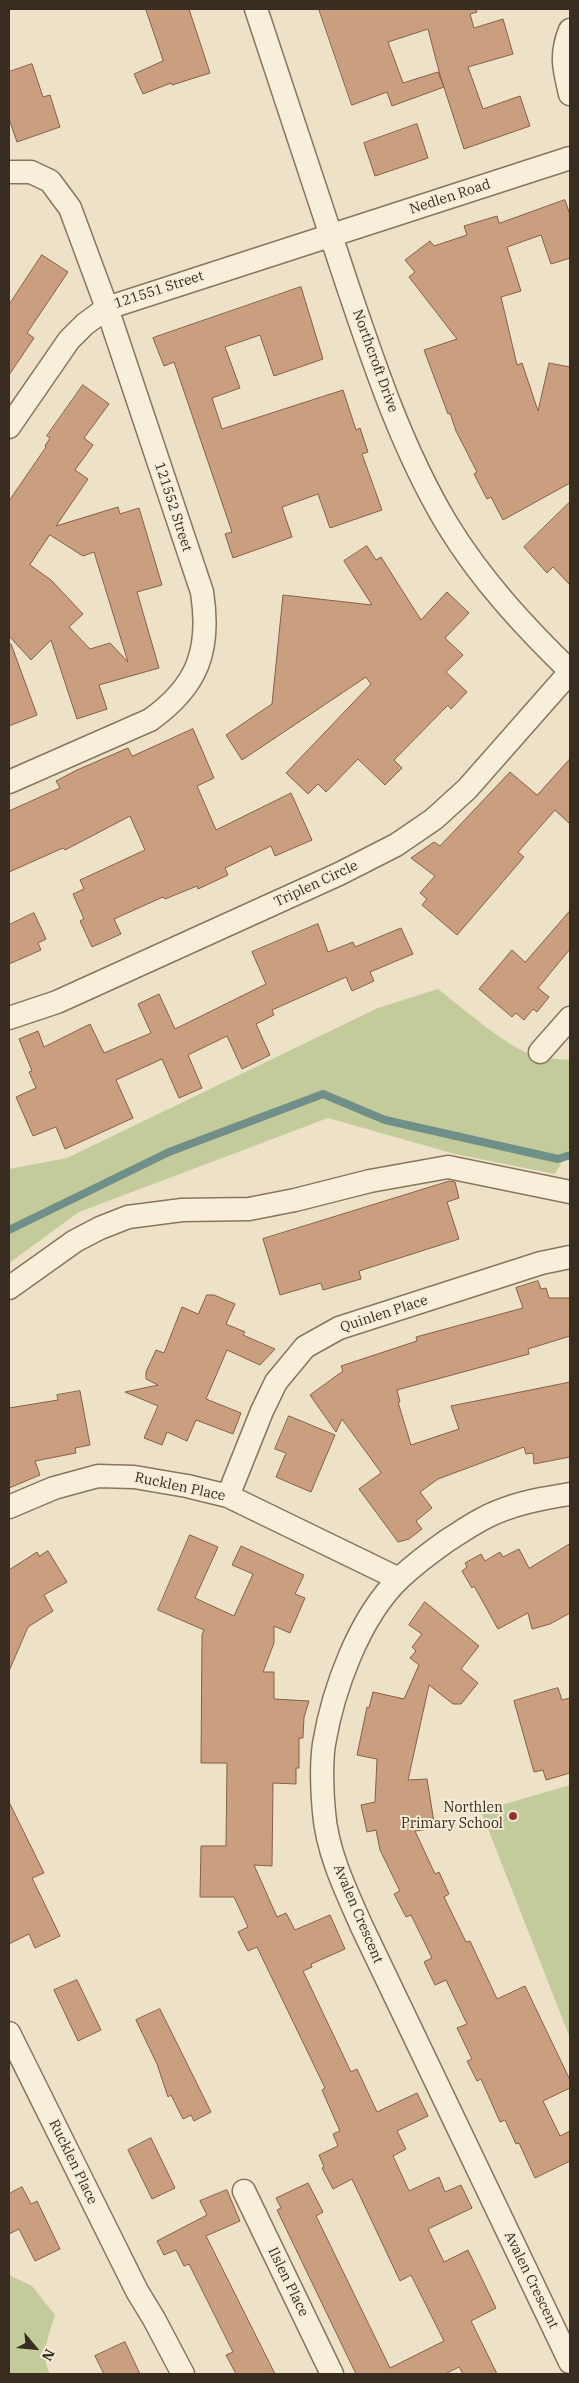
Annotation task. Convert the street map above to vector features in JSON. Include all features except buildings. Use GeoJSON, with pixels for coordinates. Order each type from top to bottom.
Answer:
{"type":"FeatureCollection","features":[{"type":"Feature","properties":{"kind":"street","name":"Northcroft Drive"},"geometry":{"type":"LineString","coordinates":[[256,9],[374,362],[410,453],[447,523],[485,580],[525,627],[570,671]]}},
{"type":"Feature","properties":{"kind":"street"},"geometry":{"type":"LineString","coordinates":[[570,30],[563,50],[563,68],[570,94]]}},
{"type":"Feature","properties":{"kind":"street","name":"Nedlen Road"},"geometry":{"type":"LineString","coordinates":[[330,234],[570,158]]}},
{"type":"Feature","properties":{"kind":"street","name":"121552 Street"},"geometry":{"type":"LineString","coordinates":[[9,172],[31,172],[50,181],[62,194],[70,208],[107,308],[202,592],[206,621],[202,653],[190,681],[168,707],[150,720],[9,782]]}},
{"type":"Feature","properties":{"kind":"street","name":"121551 Street"},"geometry":{"type":"LineString","coordinates":[[9,427],[69,340],[85,324],[107,308],[330,234]]}},
{"type":"Feature","properties":{"kind":"street","name":"Triplen Circle"},"geometry":{"type":"LineString","coordinates":[[9,1018],[57,1002],[339,874],[396,844],[434,819],[467,789],[570,671]]}},
{"type":"Feature","properties":{"kind":"street"},"geometry":{"type":"LineString","coordinates":[[540,1052],[570,1018]]}},
{"type":"Feature","properties":{"kind":"street"},"geometry":{"type":"LineString","coordinates":[[9,1288],[75,1241],[100,1228],[128,1217],[182,1210],[249,1209],[295,1200],[370,1181],[448,1167],[570,1192]]}},
{"type":"Feature","properties":{"kind":"street","name":"Quinlen Place"},"geometry":{"type":"LineString","coordinates":[[228,1496],[262,1411],[276,1382],[305,1347],[339,1328],[541,1263],[570,1257]]}},
{"type":"Feature","properties":{"kind":"street","name":"Rucklen Place"},"geometry":{"type":"LineString","coordinates":[[9,1507],[54,1488],[98,1476],[134,1477],[187,1486],[228,1496],[399,1578]]}},
{"type":"Feature","properties":{"kind":"street","name":"Avalen Crescent"},"geometry":{"type":"LineString","coordinates":[[570,1494],[532,1500],[488,1516],[472,1524],[429,1553],[399,1578],[363,1629],[337,1687],[324,1746],[324,1813],[340,1876],[362,1927],[570,2362]]}},
{"type":"Feature","properties":{"kind":"street","name":"Rucklen Place"},"geometry":{"type":"LineString","coordinates":[[9,2033],[137,2291],[183,2374]]}},
{"type":"Feature","properties":{"kind":"street","name":"Ilslen Place"},"geometry":{"type":"LineString","coordinates":[[244,2191],[332,2374]]}},
{"type":"Feature","properties":{"kind":"green space"},"geometry":{"type":"Polygon","coordinates":[[[438,989],[499,1037],[525,1052],[544,1058],[570,1060],[570,1147],[555,1174],[455,1154],[328,1118],[79,1212],[9,1263],[9,1169],[67,1158],[378,1008],[438,989]]]}},
{"type":"Feature","properties":{"kind":"green space"},"geometry":{"type":"Polygon","coordinates":[[[570,1785],[570,2038],[481,1811],[570,1785]]]}},
{"type":"Feature","properties":{"kind":"green space"},"geometry":{"type":"Polygon","coordinates":[[[9,2275],[32,2286],[55,2315],[48,2337],[46,2352],[47,2367],[50,2374],[9,2374],[9,2275]]]}},
{"type":"Feature","properties":{"kind":"waterway"},"geometry":{"type":"LineString","coordinates":[[9,1230],[169,1152],[323,1094],[385,1120],[558,1159],[570,1155]]}},
{"type":"Feature","properties":{"kind":"place","name":"Northlen Primary School"},"geometry":{"type":"Point","coordinates":[513,1816]}}]}
